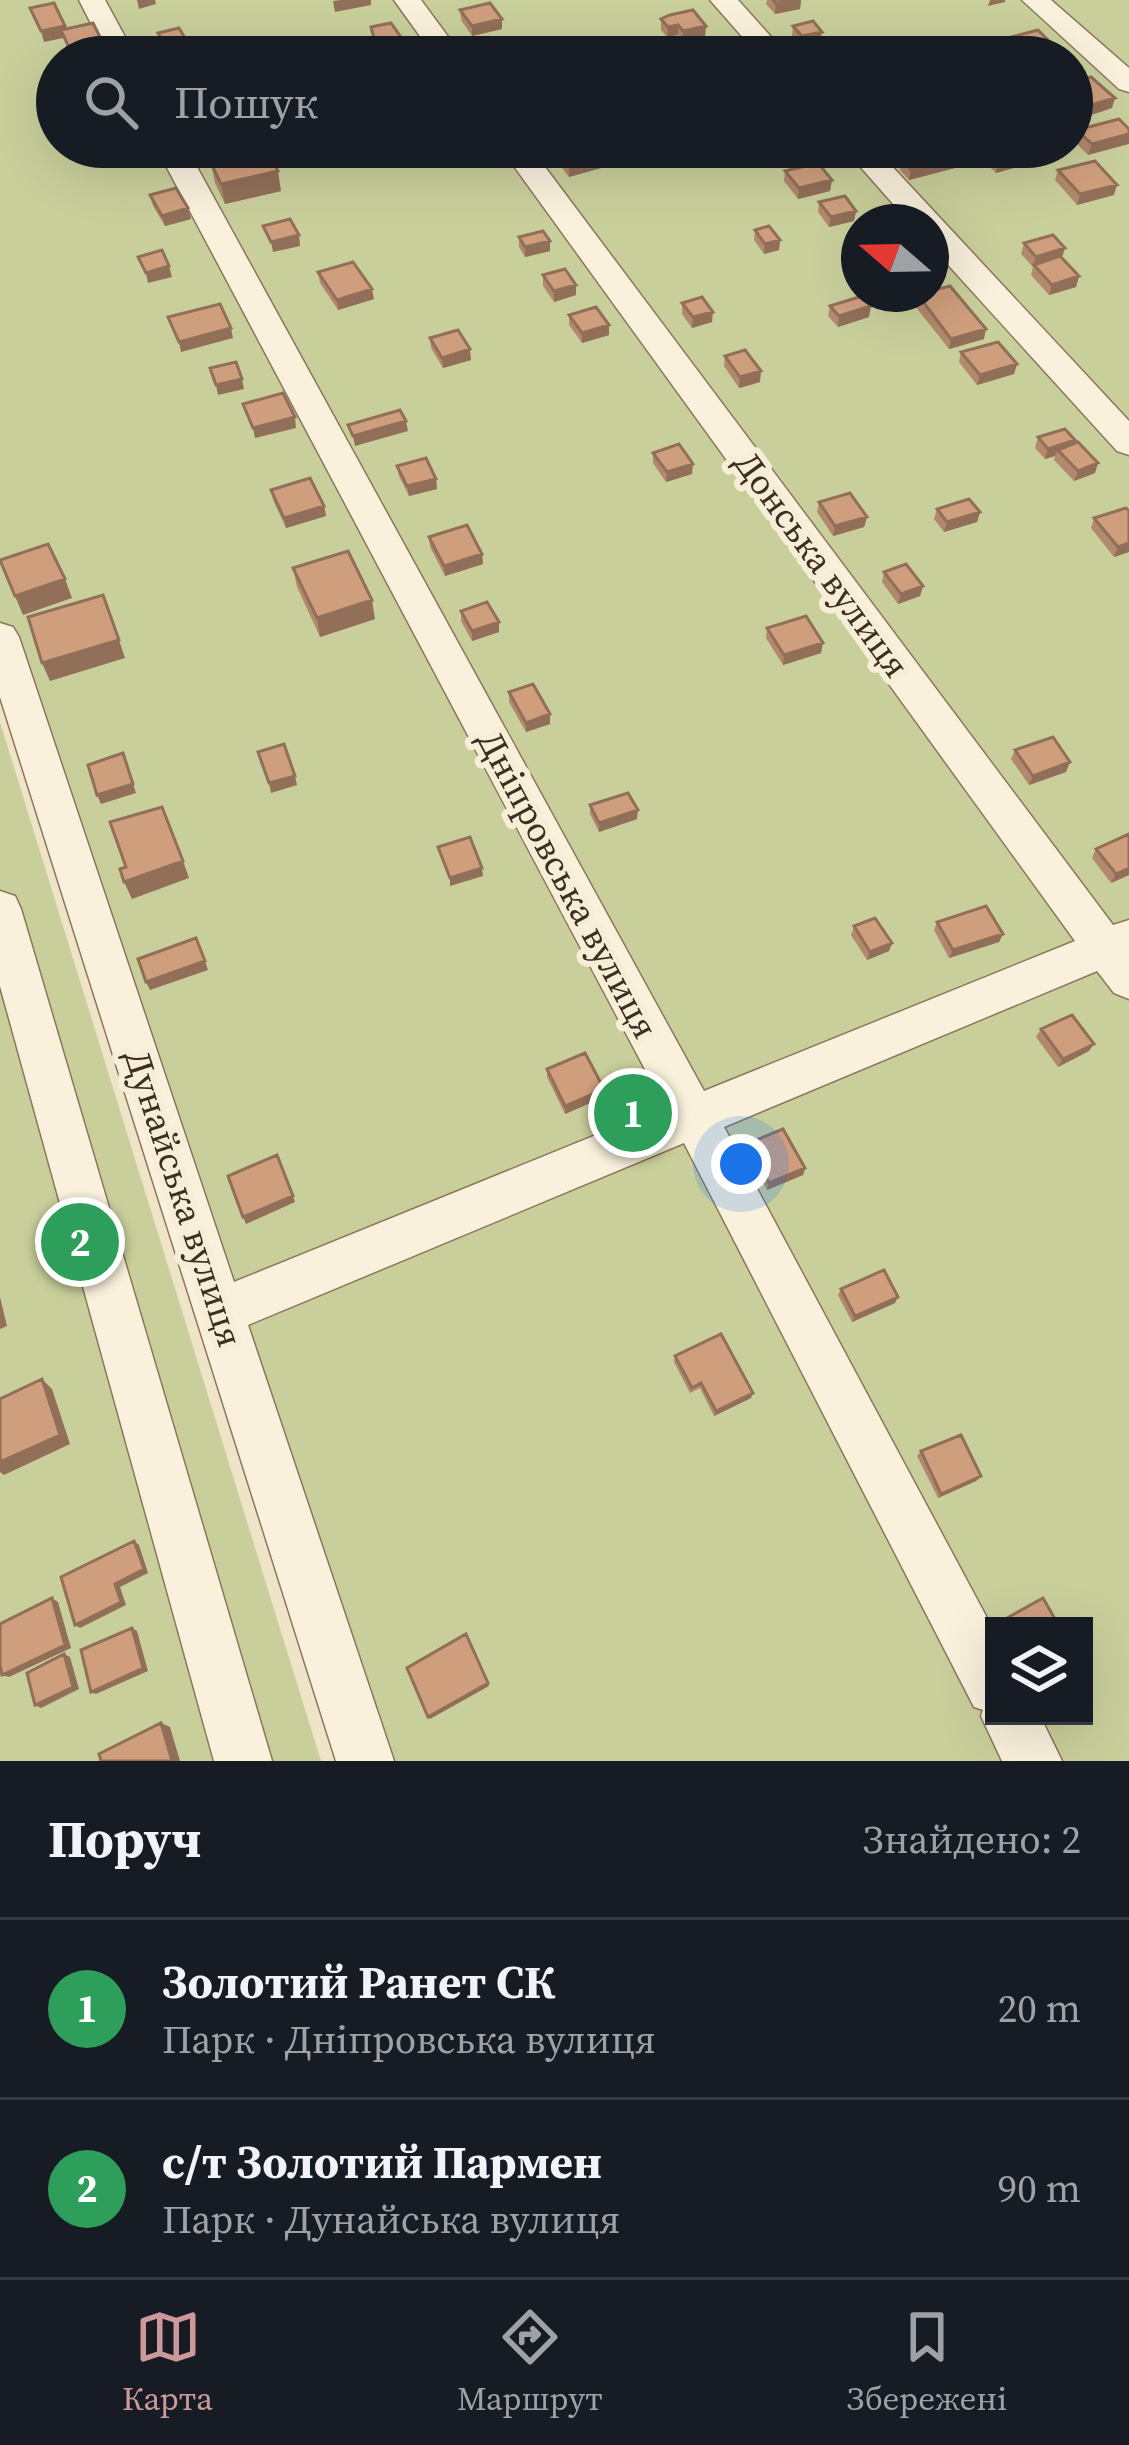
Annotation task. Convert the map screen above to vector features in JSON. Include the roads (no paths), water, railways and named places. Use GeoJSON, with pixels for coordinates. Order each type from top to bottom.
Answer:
{"type":"FeatureCollection","features":[{"type":"Feature","properties":{"kind":"street"},"geometry":{"type":"LineString","coordinates":[[92,0],[111,36]]}},
{"type":"Feature","properties":{"kind":"street"},"geometry":{"type":"LineString","coordinates":[[406,0],[433,36]]}},
{"type":"Feature","properties":{"kind":"street"},"geometry":{"type":"LineString","coordinates":[[723,0],[756,36]]}},
{"type":"Feature","properties":{"kind":"street"},"geometry":{"type":"LineString","coordinates":[[1035,0],[1076,36]]}},
{"type":"Feature","properties":{"kind":"street"},"geometry":{"type":"LineString","coordinates":[[1070,0],[1129,52]]}},
{"type":"Feature","properties":{"kind":"street"},"geometry":{"type":"LineString","coordinates":[[1093,51],[1129,83]]}},
{"type":"Feature","properties":{"kind":"street","name":"Дніпровська вулиця"},"geometry":{"type":"LineString","coordinates":[[182,168],[694,1117],[985,1670]]}},
{"type":"Feature","properties":{"kind":"street","name":"Донська вулиця"},"geometry":{"type":"LineString","coordinates":[[531,168],[1121,956]]}},
{"type":"Feature","properties":{"kind":"street"},"geometry":{"type":"LineString","coordinates":[[877,168],[910,204]]}},
{"type":"Feature","properties":{"kind":"street"},"geometry":{"type":"LineString","coordinates":[[949,247],[1129,443]]}},
{"type":"Feature","properties":{"kind":"street","name":"Дунайська вулиця"},"geometry":{"type":"LineString","coordinates":[[0,637],[365,1761]]}},
{"type":"Feature","properties":{"kind":"street"},"geometry":{"type":"LineString","coordinates":[[0,909],[243,1761]]}},
{"type":"Feature","properties":{"kind":"street"},"geometry":{"type":"LineString","coordinates":[[221,1312],[694,1117],[1121,956]]}},
{"type":"Feature","properties":{"kind":"street"},"geometry":{"type":"LineString","coordinates":[[1014,1725],[1033,1761]]}},
{"type":"Feature","properties":{"kind":"place","name":"Золотий Ранет СК"},"geometry":{"type":"Point","coordinates":[633,1113]}},
{"type":"Feature","properties":{"kind":"place","name":"с/т Золотий Пармен"},"geometry":{"type":"Point","coordinates":[80,1242]}}]}
